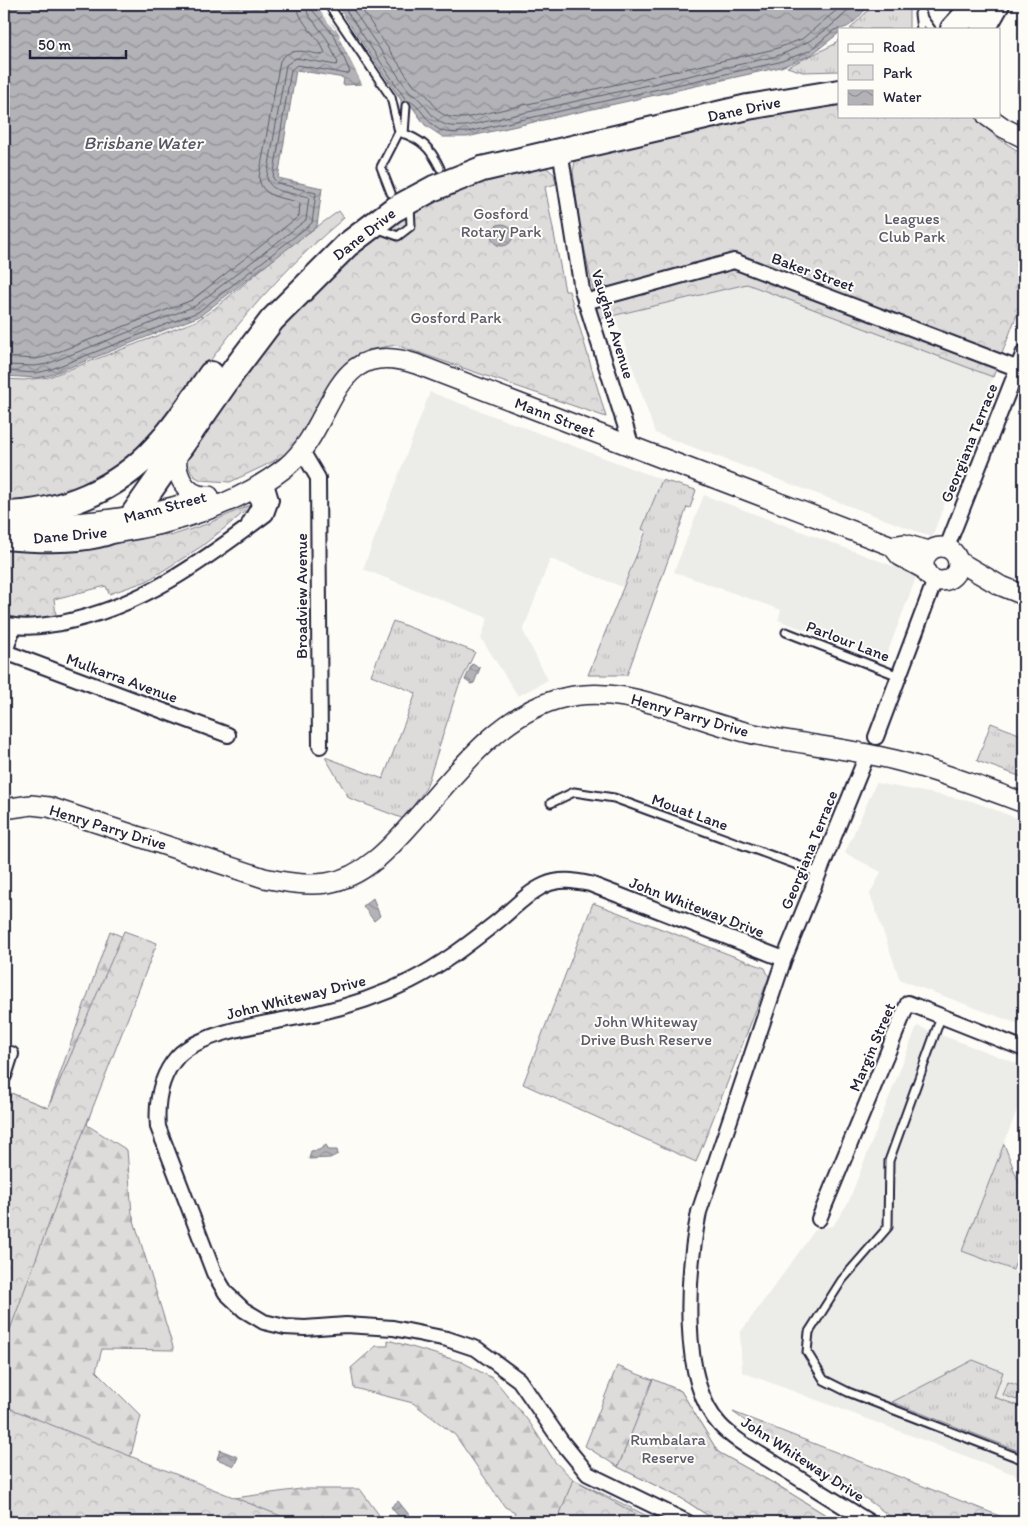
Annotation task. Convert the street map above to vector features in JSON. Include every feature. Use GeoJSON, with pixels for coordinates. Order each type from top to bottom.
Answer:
{"type":"FeatureCollection","features":[{"type":"Feature","properties":{"kind":"highway"},"geometry":{"type":"LineString","coordinates":[[953,28],[976,4]]}},
{"type":"Feature","properties":{"kind":"highway"},"geometry":{"type":"LineString","coordinates":[[985,28],[997,4]]}},
{"type":"Feature","properties":{"kind":"highway","name":"Dane Drive"},"geometry":{"type":"LineString","coordinates":[[4,537],[52,538],[101,534],[120,528],[133,517],[178,449],[272,320],[324,265],[440,168],[478,155],[577,130],[745,93],[815,80],[838,78]]}},
{"type":"Feature","properties":{"kind":"highway","name":"Dane Drive"},"geometry":{"type":"LineString","coordinates":[[4,514],[53,509],[97,491],[134,468],[166,436],[222,359],[265,307],[342,230],[402,199],[482,170],[560,150],[748,107],[838,92]]}},
{"type":"Feature","properties":{"kind":"street"},"geometry":{"type":"LineString","coordinates":[[990,118],[1024,138]]}},
{"type":"Feature","properties":{"kind":"street"},"geometry":{"type":"LineString","coordinates":[[1000,118],[1024,138]]}},
{"type":"Feature","properties":{"kind":"street","name":"Vaughan Avenue"},"geometry":{"type":"LineString","coordinates":[[560,150],[582,290],[632,447]]}},
{"type":"Feature","properties":{"kind":"street","name":"Baker Street"},"geometry":{"type":"LineString","coordinates":[[585,302],[734,261],[1021,369]]}},
{"type":"Feature","properties":{"kind":"street","name":"Georgiana Terrace"},"geometry":{"type":"LineString","coordinates":[[876,737],[941,564],[1021,369],[1024,352]]}},
{"type":"Feature","properties":{"kind":"street","name":"Mann Street"},"geometry":{"type":"LineString","coordinates":[[101,534],[170,522],[226,502],[286,466],[302,451],[317,429],[344,378],[366,360],[384,358],[416,364],[892,546],[900,556],[941,564],[1024,595]]}},
{"type":"Feature","properties":{"kind":"street"},"geometry":{"type":"LineString","coordinates":[[178,449],[176,466],[180,480],[194,492],[209,496]]}},
{"type":"Feature","properties":{"kind":"street","name":"Broadview Avenue"},"geometry":{"type":"LineString","coordinates":[[302,451],[318,478],[320,746]]}},
{"type":"Feature","properties":{"kind":"street"},"geometry":{"type":"LineString","coordinates":[[4,654],[8,625],[42,626],[72,620],[132,600],[186,572],[247,526],[265,516],[269,509],[270,494],[258,483]]}},
{"type":"Feature","properties":{"kind":"street","name":"Mann Street"},"geometry":{"type":"LineString","coordinates":[[4,525],[70,524],[133,517],[258,483]]}},
{"type":"Feature","properties":{"kind":"street","name":"Mulkarra Avenue"},"geometry":{"type":"LineString","coordinates":[[4,654],[228,735]]}},
{"type":"Feature","properties":{"kind":"street","name":"Henry Parry Drive"},"geometry":{"type":"LineString","coordinates":[[4,809],[31,805],[50,808],[247,873],[281,882],[313,884],[339,880],[364,868],[389,849],[467,763],[503,729],[541,705],[578,695],[601,694],[634,697],[735,729],[867,755],[948,775],[1024,803]]}},
{"type":"Feature","properties":{"kind":"street","name":"Georgiana Terrace"},"geometry":{"type":"LineString","coordinates":[[784,959],[867,755]]}},
{"type":"Feature","properties":{"kind":"street","name":"Henry Parry Drive"},"geometry":{"type":"LineString","coordinates":[[4,796],[36,792],[54,796],[124,822],[182,850]]}},
{"type":"Feature","properties":{"kind":"street","name":"John Whiteway Drive"},"geometry":{"type":"LineString","coordinates":[[687,1522],[588,1474],[519,1380],[477,1349],[447,1338],[370,1325],[285,1327],[264,1322],[244,1310],[226,1293],[214,1273],[158,1127],[157,1107],[161,1088],[168,1071],[179,1056],[192,1046],[224,1034],[345,1006],[410,981],[471,942],[533,892],[546,884],[562,881],[590,884],[784,959],[699,1212],[691,1276],[690,1347],[697,1379],[719,1424],[742,1443],[869,1522]]}},
{"type":"Feature","properties":{"kind":"street","name":"Margin Street"},"geometry":{"type":"LineString","coordinates":[[819,1219],[908,1004],[1024,1049]]}},
{"type":"Feature","properties":{"kind":"street"},"geometry":{"type":"LineString","coordinates":[[4,1076],[11,1054]]}},
{"type":"Feature","properties":{"kind":"lane"},"geometry":{"type":"LineString","coordinates":[[328,4],[391,97],[402,133]]}},
{"type":"Feature","properties":{"kind":"lane"},"geometry":{"type":"LineString","coordinates":[[919,4],[921,28]]}},
{"type":"Feature","properties":{"kind":"lane"},"geometry":{"type":"LineString","coordinates":[[919,4],[922,18],[930,28]]}},
{"type":"Feature","properties":{"kind":"lane"},"geometry":{"type":"LineString","coordinates":[[402,199],[381,167],[402,133],[406,106]]}},
{"type":"Feature","properties":{"kind":"lane"},"geometry":{"type":"LineString","coordinates":[[402,133],[418,138],[434,156],[440,168]]}},
{"type":"Feature","properties":{"kind":"lane","name":"Parlour Lane"},"geometry":{"type":"LineString","coordinates":[[786,632],[899,676]]}},
{"type":"Feature","properties":{"kind":"lane","name":"Mouat Lane"},"geometry":{"type":"LineString","coordinates":[[551,803],[574,792],[614,798],[819,873]]}},
{"type":"Feature","properties":{"kind":"lane"},"geometry":{"type":"LineString","coordinates":[[941,1017],[889,1161],[888,1227],[842,1280],[809,1332],[807,1352],[824,1380],[848,1392],[1024,1460]]}},
{"type":"Feature","properties":{"kind":"shaded area"},"geometry":{"type":"Polygon","coordinates":[[[747,284],[993,377],[932,537],[655,433],[615,316],[747,284]]]}},
{"type":"Feature","properties":{"kind":"shaded area"},"geometry":{"type":"Polygon","coordinates":[[[430,392],[663,480],[623,587],[550,559],[523,631],[548,680],[518,696],[481,638],[488,618],[363,569],[430,392]]]}},
{"type":"Feature","properties":{"kind":"shaded area"},"geometry":{"type":"Polygon","coordinates":[[[704,495],[917,575],[885,659],[778,620],[781,610],[674,572],[704,495]]]}},
{"type":"Feature","properties":{"kind":"shaded area"},"geometry":{"type":"Polygon","coordinates":[[[876,783],[972,801],[1024,821],[1024,1026],[900,980],[870,894],[881,872],[845,853],[876,783]]]}},
{"type":"Feature","properties":{"kind":"shaded area"},"geometry":{"type":"Polygon","coordinates":[[[917,1026],[1024,1066],[1024,1092],[962,1251],[1024,1274],[1024,1478],[742,1372],[740,1333],[816,1229],[833,1226],[848,1203],[917,1026]]]}},
{"type":"Feature","properties":{"kind":"green space"},"geometry":{"type":"Polygon","coordinates":[[[874,4],[909,4],[909,28],[851,28],[874,4]]]}},
{"type":"Feature","properties":{"kind":"green space"},"geometry":{"type":"Polygon","coordinates":[[[1024,29],[1024,105],[1017,96],[1021,36],[1024,29]]]}},
{"type":"Feature","properties":{"kind":"green space"},"geometry":{"type":"Polygon","coordinates":[[[838,40],[838,71],[803,72],[787,67],[833,45],[838,40]]]}},
{"type":"Feature","properties":{"kind":"green space","name":"Leagues Club Park"},"geometry":{"type":"Polygon","coordinates":[[[838,100],[838,118],[976,118],[995,136],[1024,155],[1024,296],[993,377],[747,284],[599,319],[580,227],[573,171],[576,158],[582,152],[838,100]]]}},
{"type":"Feature","properties":{"kind":"green space","name":"Gosford Rotary Park"},"geometry":{"type":"Polygon","coordinates":[[[543,165],[554,174],[556,184],[545,187],[565,291],[569,291],[606,417],[396,345],[367,350],[350,364],[287,454],[230,482],[201,480],[194,476],[183,458],[279,322],[390,219],[456,185],[543,165]]]}},
{"type":"Feature","properties":{"kind":"green space"},"geometry":{"type":"Polygon","coordinates":[[[339,211],[344,218],[310,248],[260,299],[230,335],[163,424],[140,449],[113,470],[84,485],[53,495],[4,504],[4,379],[24,380],[49,377],[196,321],[214,309],[283,251],[339,211]]]}},
{"type":"Feature","properties":{"kind":"green space"},"geometry":{"type":"Polygon","coordinates":[[[662,480],[696,490],[690,508],[687,507],[627,675],[588,675],[646,531],[642,529],[662,480]]]}},
{"type":"Feature","properties":{"kind":"green space"},"geometry":{"type":"Polygon","coordinates":[[[250,505],[252,506],[202,546],[147,581],[109,594],[106,586],[54,599],[56,615],[21,623],[4,615],[4,547],[86,545],[167,534],[170,536],[207,524],[250,505]]]}},
{"type":"Feature","properties":{"kind":"green space"},"geometry":{"type":"Polygon","coordinates":[[[393,621],[475,652],[458,688],[426,788],[404,819],[349,798],[325,757],[383,779],[416,693],[371,675],[393,621]]]}},
{"type":"Feature","properties":{"kind":"green space"},"geometry":{"type":"Polygon","coordinates":[[[991,723],[1024,736],[1024,770],[1022,777],[977,761],[991,723]]]}},
{"type":"Feature","properties":{"kind":"green space","name":"John Whiteway Drive Bush Reserve"},"geometry":{"type":"Polygon","coordinates":[[[593,903],[765,968],[769,977],[696,1162],[523,1084],[593,903]]]}},
{"type":"Feature","properties":{"kind":"green space"},"geometry":{"type":"Polygon","coordinates":[[[110,931],[138,944],[87,1125],[127,1150],[132,1214],[174,1350],[102,1349],[96,1371],[141,1416],[125,1478],[227,1499],[301,1489],[360,1489],[384,1522],[4,1522],[4,1116],[11,1093],[48,1108],[110,931]]]}},
{"type":"Feature","properties":{"kind":"green space"},"geometry":{"type":"Polygon","coordinates":[[[124,931],[157,943],[70,1166],[4,1346],[4,1116],[11,1093],[48,1108],[124,931]]]}},
{"type":"Feature","properties":{"kind":"green space"},"geometry":{"type":"Polygon","coordinates":[[[1004,1144],[1024,1196],[1024,1239],[1013,1270],[962,1251],[1004,1144]]]}},
{"type":"Feature","properties":{"kind":"green space"},"geometry":{"type":"Polygon","coordinates":[[[388,1340],[462,1362],[494,1379],[530,1423],[555,1462],[573,1479],[659,1522],[511,1522],[515,1512],[505,1507],[455,1435],[413,1403],[354,1388],[351,1368],[376,1346],[388,1346],[388,1340]]]}},
{"type":"Feature","properties":{"kind":"green space"},"geometry":{"type":"Polygon","coordinates":[[[973,1360],[1003,1372],[994,1397],[1019,1406],[1021,1402],[1024,1404],[1024,1453],[892,1402],[973,1360]]]}},
{"type":"Feature","properties":{"kind":"green space","name":"Rumbalara Reserve"},"geometry":{"type":"Polygon","coordinates":[[[617,1366],[681,1391],[718,1452],[837,1522],[718,1522],[681,1498],[618,1467],[585,1446],[617,1366]]]}},
{"type":"Feature","properties":{"kind":"green space","name":"Rumbalara Reserve"},"geometry":{"type":"Polygon","coordinates":[[[653,1379],[681,1391],[718,1452],[837,1522],[718,1522],[681,1498],[618,1467],[653,1379]]]}},
{"type":"Feature","properties":{"kind":"green space"},"geometry":{"type":"Polygon","coordinates":[[[1008,1382],[1022,1387],[1017,1400],[1003,1395],[1008,1382]]]}},
{"type":"Feature","properties":{"kind":"green space"},"geometry":{"type":"Polygon","coordinates":[[[4,1406],[296,1522],[4,1522],[4,1406]]]}},
{"type":"Feature","properties":{"kind":"green space","name":"Rumbalara Reserve"},"geometry":{"type":"Polygon","coordinates":[[[733,1412],[1015,1522],[898,1522],[865,1498],[778,1445],[733,1412]]]}},
{"type":"Feature","properties":{"kind":"green space","name":"Rumbalara Reserve"},"geometry":{"type":"Polygon","coordinates":[[[573,1479],[650,1522],[557,1522],[573,1479]]]}},
{"type":"Feature","properties":{"kind":"water","name":"Brisbane Water"},"geometry":{"type":"Polygon","coordinates":[[[4,4],[315,4],[341,35],[339,38],[362,84],[343,85],[344,78],[296,70],[278,178],[322,188],[317,226],[200,316],[50,375],[37,378],[4,376],[4,4]]]}},
{"type":"Feature","properties":{"kind":"water"},"geometry":{"type":"Polygon","coordinates":[[[336,4],[870,4],[856,20],[844,28],[838,28],[838,34],[811,55],[781,67],[467,137],[443,137],[425,125],[411,105],[401,106],[401,100],[336,4]]]}},
{"type":"Feature","properties":{"kind":"water"},"geometry":{"type":"Polygon","coordinates":[[[502,224],[510,227],[513,235],[510,243],[502,246],[494,243],[491,235],[494,227],[502,224]]]}},
{"type":"Feature","properties":{"kind":"water"},"geometry":{"type":"Polygon","coordinates":[[[472,664],[480,668],[474,683],[471,684],[465,680],[472,664]]]}},
{"type":"Feature","properties":{"kind":"water"},"geometry":{"type":"Polygon","coordinates":[[[373,898],[380,916],[374,921],[363,906],[373,898]]]}},
{"type":"Feature","properties":{"kind":"water"},"geometry":{"type":"Polygon","coordinates":[[[326,1145],[329,1150],[337,1150],[338,1154],[330,1158],[309,1159],[311,1151],[319,1150],[326,1145]]]}},
{"type":"Feature","properties":{"kind":"water"},"geometry":{"type":"Polygon","coordinates":[[[220,1450],[238,1457],[234,1466],[217,1459],[220,1450]]]}},
{"type":"Feature","properties":{"kind":"water"},"geometry":{"type":"Polygon","coordinates":[[[398,1501],[410,1516],[403,1522],[391,1507],[398,1501]]]}},
{"type":"Feature","properties":{"kind":"pier"},"geometry":{"type":"Polygon","coordinates":[[[315,4],[318,4],[334,27],[343,34],[342,38],[365,84],[362,84],[339,38],[340,35],[336,29],[333,29],[315,4]]]}},
{"type":"Feature","properties":{"kind":"pier"},"geometry":{"type":"Polygon","coordinates":[[[333,4],[336,4],[389,85],[386,85],[333,4]]]}},
{"type":"Feature","properties":{"kind":"park label","name":"Gosford Park"},"geometry":{"type":"Point","coordinates":[456,317]}}]}
